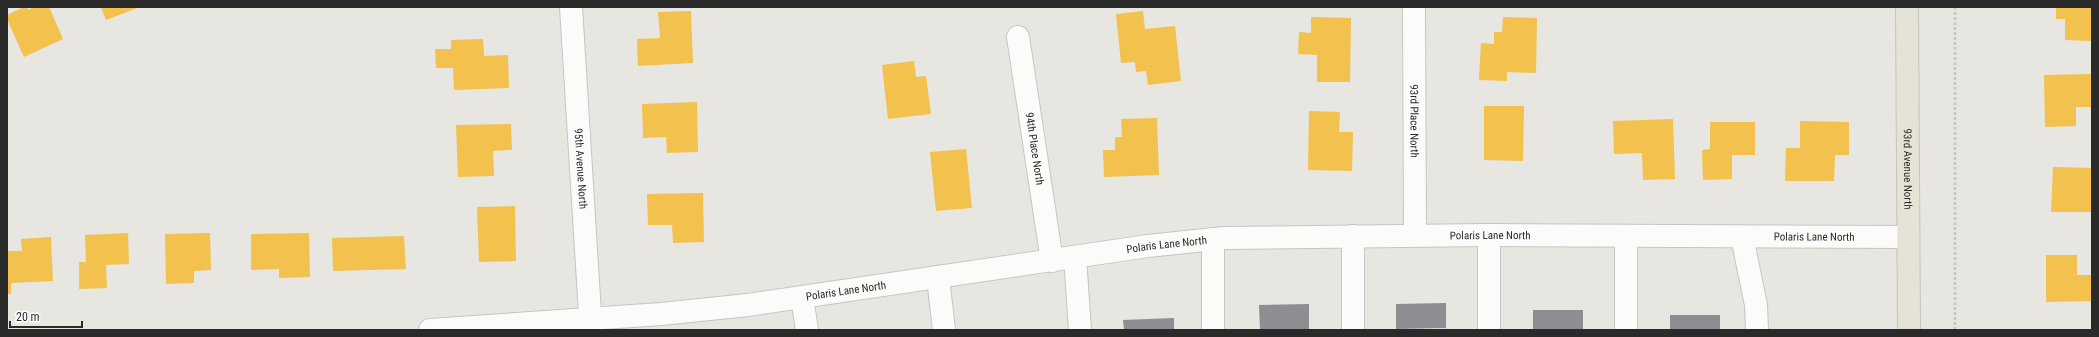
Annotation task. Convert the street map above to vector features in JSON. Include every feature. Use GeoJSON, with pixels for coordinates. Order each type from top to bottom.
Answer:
{"type":"FeatureCollection","features":[{"type":"Feature","properties":{"kind":"main road","name":"93rd Avenue North"},"geometry":{"type":"LineString","coordinates":[[1908,7],[1909,330]]}},
{"type":"Feature","properties":{"kind":"street","name":"95th Avenue North"},"geometry":{"type":"LineString","coordinates":[[571,7],[591,324]]}},
{"type":"Feature","properties":{"kind":"street","name":"93rd Place North"},"geometry":{"type":"LineString","coordinates":[[1414,7],[1415,235]]}},
{"type":"Feature","properties":{"kind":"street","name":"94th Place North"},"geometry":{"type":"LineString","coordinates":[[1018,37],[1052,261]]}},
{"type":"Feature","properties":{"kind":"street","name":"Polaris Lane North"},"geometry":{"type":"LineString","coordinates":[[430,330],[591,324],[677,312],[802,298],[1076,257],[1212,239],[1415,235],[1908,237]]}},
{"type":"Feature","properties":{"kind":"street"},"geometry":{"type":"LineString","coordinates":[[1489,235],[1489,330]]}},
{"type":"Feature","properties":{"kind":"street"},"geometry":{"type":"LineString","coordinates":[[1353,236],[1353,330]]}},
{"type":"Feature","properties":{"kind":"street"},"geometry":{"type":"LineString","coordinates":[[1626,236],[1626,330]]}},
{"type":"Feature","properties":{"kind":"street"},"geometry":{"type":"LineString","coordinates":[[1742,236],[1756,304],[1757,330]]}},
{"type":"Feature","properties":{"kind":"street"},"geometry":{"type":"LineString","coordinates":[[1212,239],[1213,330]]}},
{"type":"Feature","properties":{"kind":"street"},"geometry":{"type":"LineString","coordinates":[[1076,257],[1080,330]]}},
{"type":"Feature","properties":{"kind":"street"},"geometry":{"type":"LineString","coordinates":[[938,278],[944,330]]}},
{"type":"Feature","properties":{"kind":"street"},"geometry":{"type":"LineString","coordinates":[[802,298],[807,330]]}},
{"type":"Feature","properties":{"kind":"path"},"geometry":{"type":"LineString","coordinates":[[1955,7],[1955,330]]}},
{"type":"Feature","properties":{"kind":"building: Homes"},"geometry":{"type":"Polygon","coordinates":[[[27,7],[28,10],[34,7],[49,7],[63,39],[24,57],[7,19],[7,15],[27,7]]]}},
{"type":"Feature","properties":{"kind":"building: Homes"},"geometry":{"type":"Polygon","coordinates":[[[101,7],[140,7],[106,20],[101,7]]]}},
{"type":"Feature","properties":{"kind":"building: Homes"},"geometry":{"type":"Polygon","coordinates":[[[2056,7],[2092,7],[2091,41],[2065,40],[2065,19],[2056,19],[2056,7]]]}},
{"type":"Feature","properties":{"kind":"building: Homes"},"geometry":{"type":"Polygon","coordinates":[[[691,11],[693,63],[638,66],[637,39],[660,38],[658,12],[691,11]]]}},
{"type":"Feature","properties":{"kind":"building: Homes"},"geometry":{"type":"Polygon","coordinates":[[[1143,11],[1145,29],[1175,26],[1181,81],[1148,85],[1146,71],[1136,72],[1135,62],[1121,63],[1116,14],[1143,11]]]}},
{"type":"Feature","properties":{"kind":"building: Homes"},"geometry":{"type":"Polygon","coordinates":[[[1311,17],[1351,18],[1350,82],[1317,82],[1317,55],[1298,54],[1299,32],[1311,33],[1311,17]]]}},
{"type":"Feature","properties":{"kind":"building: Homes"},"geometry":{"type":"Polygon","coordinates":[[[1503,17],[1537,18],[1536,73],[1507,72],[1507,81],[1479,80],[1481,43],[1494,44],[1494,32],[1502,32],[1503,17]]]}},
{"type":"Feature","properties":{"kind":"building: Homes"},"geometry":{"type":"Polygon","coordinates":[[[483,39],[484,56],[508,55],[509,88],[454,90],[453,68],[436,68],[435,49],[451,49],[451,40],[483,39]]]}},
{"type":"Feature","properties":{"kind":"building: Homes"},"geometry":{"type":"Polygon","coordinates":[[[914,61],[916,77],[926,76],[931,114],[888,119],[882,65],[914,61]]]}},
{"type":"Feature","properties":{"kind":"building: Homes"},"geometry":{"type":"Polygon","coordinates":[[[2092,74],[2092,107],[2076,107],[2076,126],[2045,127],[2044,75],[2092,74]]]}},
{"type":"Feature","properties":{"kind":"building: Homes"},"geometry":{"type":"Polygon","coordinates":[[[697,102],[698,152],[667,153],[666,137],[643,138],[642,104],[697,102]]]}},
{"type":"Feature","properties":{"kind":"building: Homes"},"geometry":{"type":"Polygon","coordinates":[[[1484,106],[1524,106],[1523,161],[1484,160],[1484,106]]]}},
{"type":"Feature","properties":{"kind":"building: Homes"},"geometry":{"type":"Polygon","coordinates":[[[1309,111],[1340,112],[1339,132],[1353,132],[1352,171],[1308,170],[1309,111]]]}},
{"type":"Feature","properties":{"kind":"building: Homes"},"geometry":{"type":"Polygon","coordinates":[[[1157,118],[1159,175],[1104,177],[1103,150],[1115,150],[1115,137],[1122,137],[1121,119],[1157,118]]]}},
{"type":"Feature","properties":{"kind":"building: Homes"},"geometry":{"type":"Polygon","coordinates":[[[1673,119],[1675,179],[1643,180],[1642,153],[1614,154],[1613,121],[1673,119]]]}},
{"type":"Feature","properties":{"kind":"building: Homes"},"geometry":{"type":"Polygon","coordinates":[[[1800,121],[1849,122],[1849,155],[1835,155],[1834,181],[1785,181],[1786,148],[1800,148],[1800,121]]]}},
{"type":"Feature","properties":{"kind":"building: Homes"},"geometry":{"type":"Polygon","coordinates":[[[1710,122],[1755,122],[1755,155],[1732,155],[1732,179],[1703,180],[1702,150],[1710,149],[1710,122]]]}},
{"type":"Feature","properties":{"kind":"building: Homes"},"geometry":{"type":"Polygon","coordinates":[[[511,124],[512,150],[493,151],[494,176],[458,177],[456,125],[511,124]]]}},
{"type":"Feature","properties":{"kind":"building: Homes"},"geometry":{"type":"Polygon","coordinates":[[[966,149],[972,208],[936,211],[930,152],[966,149]]]}},
{"type":"Feature","properties":{"kind":"building: Homes"},"geometry":{"type":"Polygon","coordinates":[[[2053,167],[2092,168],[2092,212],[2051,212],[2053,167]]]}},
{"type":"Feature","properties":{"kind":"building: Homes"},"geometry":{"type":"Polygon","coordinates":[[[703,193],[704,242],[673,243],[672,225],[648,225],[647,194],[703,193]]]}},
{"type":"Feature","properties":{"kind":"building: Homes"},"geometry":{"type":"Polygon","coordinates":[[[515,206],[516,261],[479,262],[477,207],[515,206]]]}},
{"type":"Feature","properties":{"kind":"building: Homes"},"geometry":{"type":"Polygon","coordinates":[[[128,233],[129,264],[106,265],[107,288],[79,289],[79,262],[86,262],[85,235],[128,233]]]}},
{"type":"Feature","properties":{"kind":"building: Homes"},"geometry":{"type":"Polygon","coordinates":[[[210,233],[211,270],[194,271],[194,283],[166,284],[165,234],[210,233]]]}},
{"type":"Feature","properties":{"kind":"building: Homes"},"geometry":{"type":"Polygon","coordinates":[[[309,233],[310,277],[279,278],[279,269],[251,270],[251,234],[309,233]]]}},
{"type":"Feature","properties":{"kind":"building: Homes"},"geometry":{"type":"Polygon","coordinates":[[[404,236],[406,269],[333,271],[332,238],[404,236]]]}},
{"type":"Feature","properties":{"kind":"building: Homes"},"geometry":{"type":"Polygon","coordinates":[[[51,237],[53,281],[11,283],[11,294],[7,294],[7,251],[22,251],[21,239],[51,237]]]}},
{"type":"Feature","properties":{"kind":"building: Homes"},"geometry":{"type":"Polygon","coordinates":[[[2046,255],[2077,255],[2077,275],[2092,275],[2092,301],[2046,302],[2046,255]]]}},
{"type":"Feature","properties":{"kind":"building: Industry"},"geometry":{"type":"Polygon","coordinates":[[[1446,303],[1446,328],[1396,329],[1396,304],[1446,303]]]}},
{"type":"Feature","properties":{"kind":"building: Industry"},"geometry":{"type":"Polygon","coordinates":[[[1309,304],[1309,329],[1260,330],[1259,305],[1309,304]]]}},
{"type":"Feature","properties":{"kind":"building: Industry"},"geometry":{"type":"Polygon","coordinates":[[[1533,310],[1583,310],[1583,330],[1533,330],[1533,310]]]}},
{"type":"Feature","properties":{"kind":"building: Industry"},"geometry":{"type":"Polygon","coordinates":[[[1670,315],[1720,315],[1720,330],[1670,330],[1670,315]]]}},
{"type":"Feature","properties":{"kind":"building: Industry"},"geometry":{"type":"Polygon","coordinates":[[[1174,318],[1174,330],[1124,330],[1123,320],[1174,318]]]}}]}
